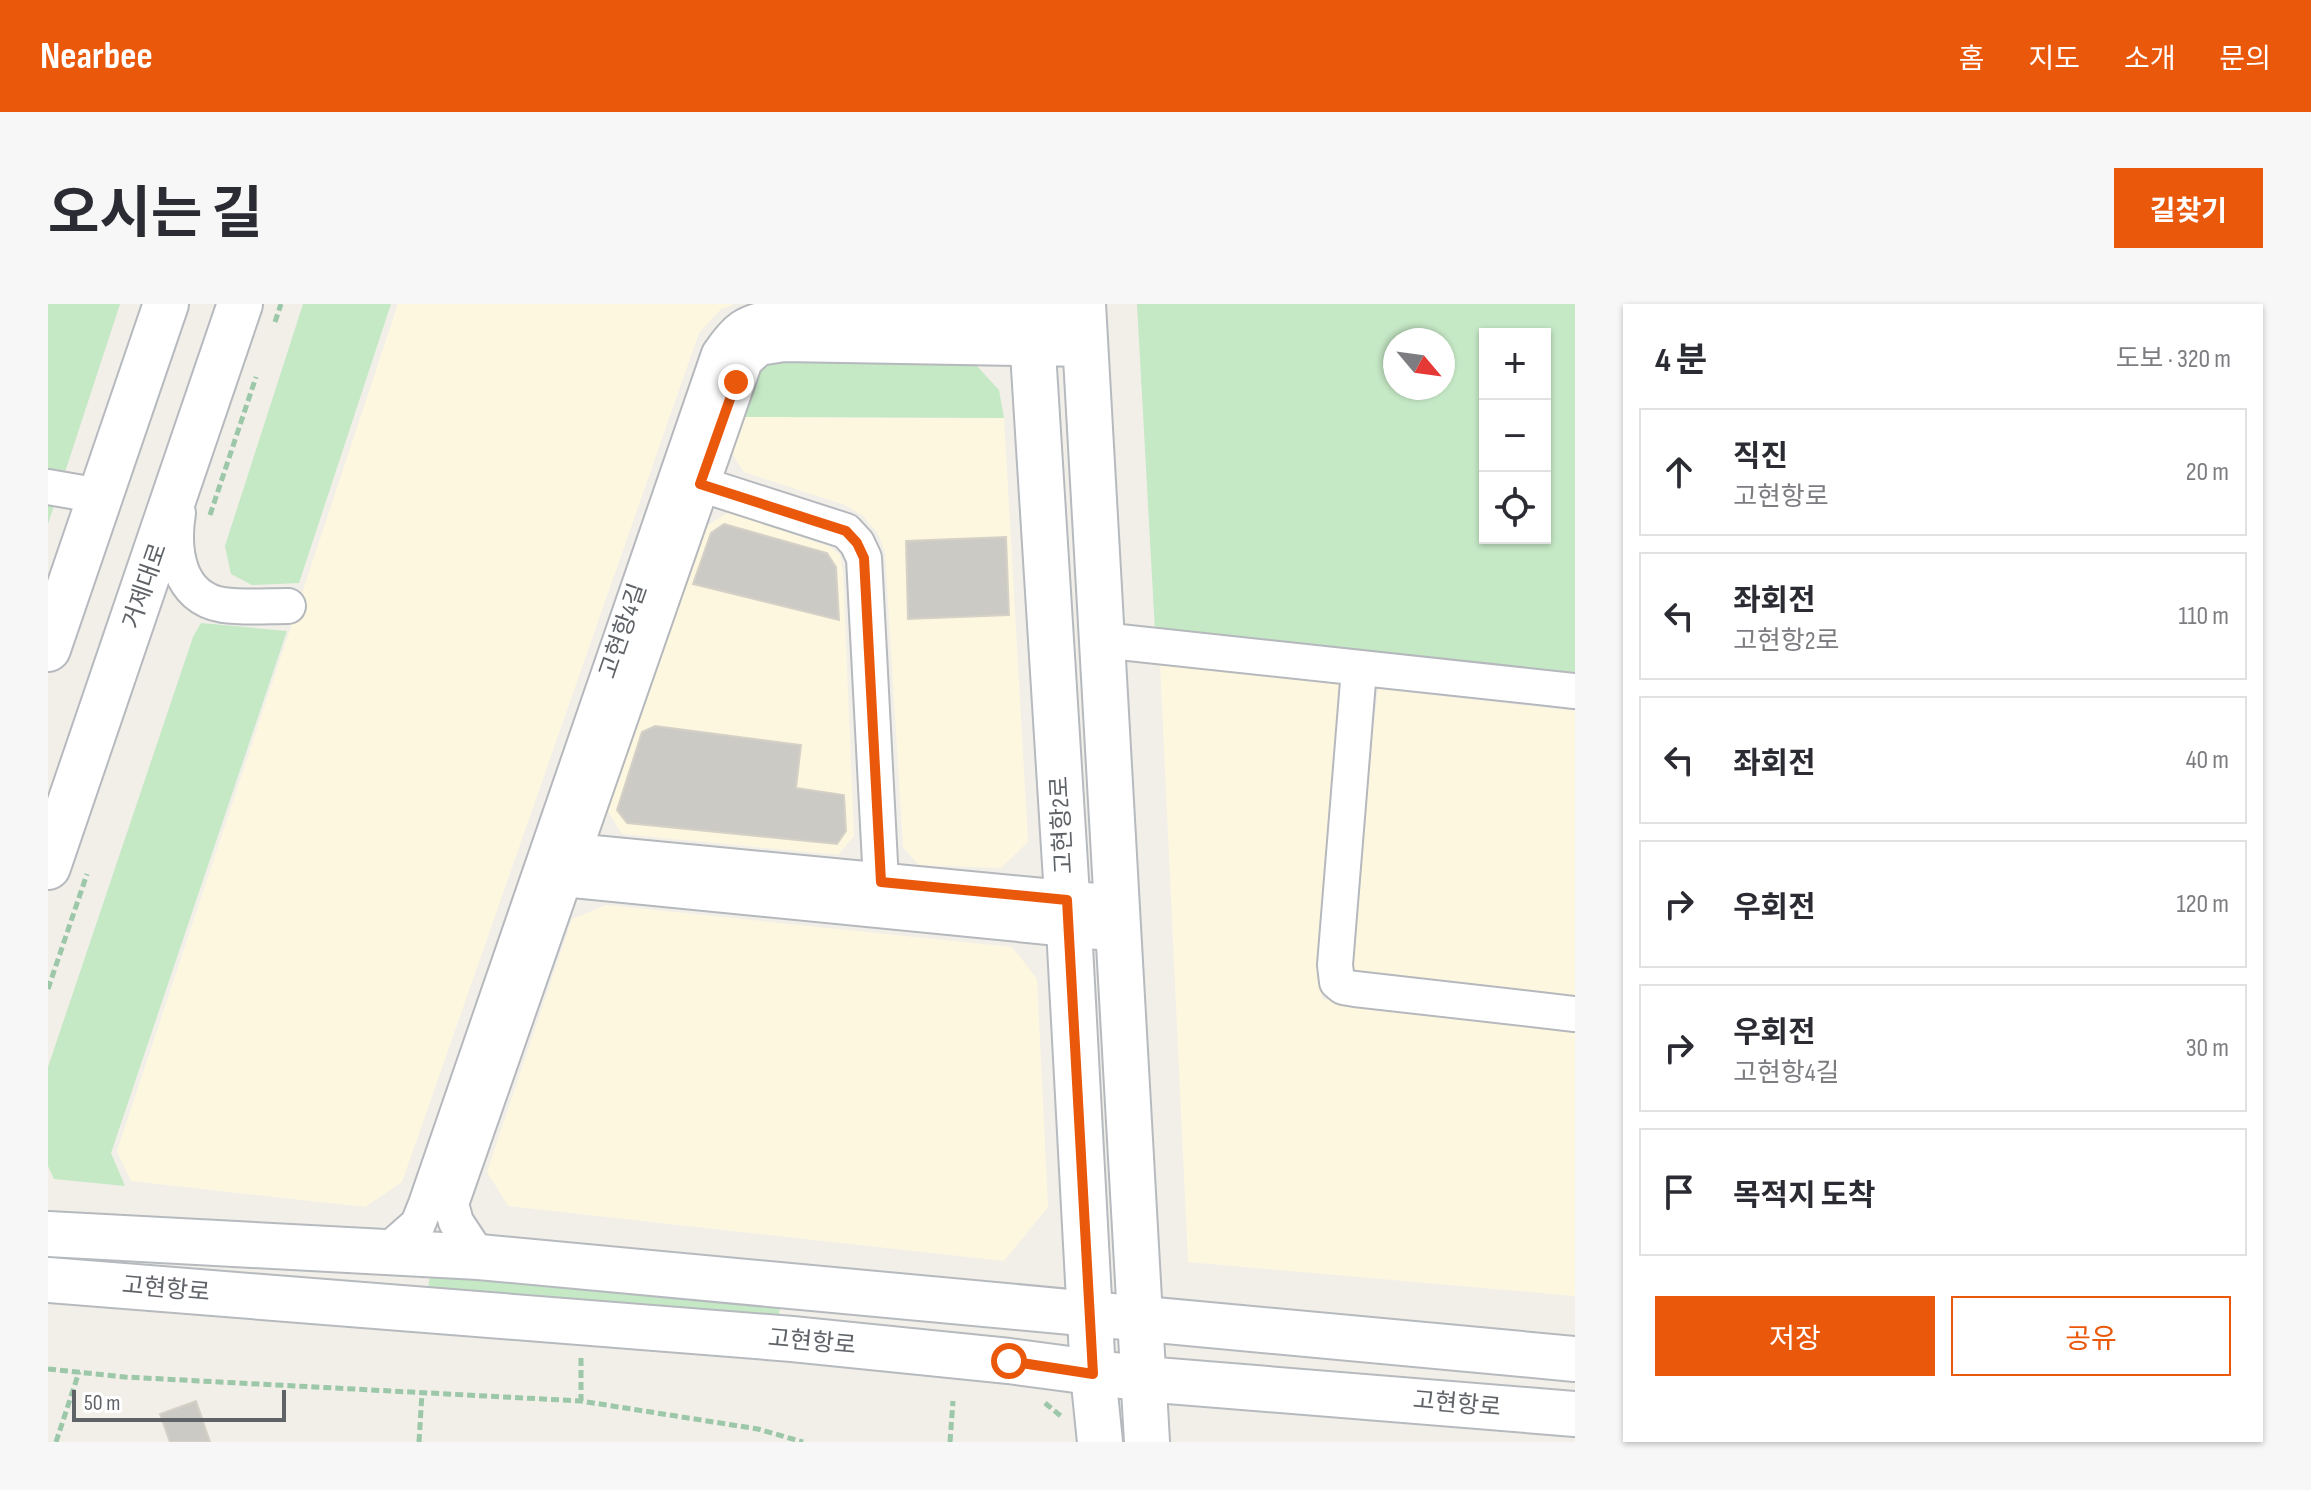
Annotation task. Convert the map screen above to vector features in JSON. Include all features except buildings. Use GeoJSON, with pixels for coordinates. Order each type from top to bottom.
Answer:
{"type":"FeatureCollection","features":[{"type":"Feature","properties":{"kind":"street"},"geometry":{"type":"LineString","coordinates":[[48,649],[166,304]]}},
{"type":"Feature","properties":{"kind":"street","name":"거제대로"},"geometry":{"type":"LineString","coordinates":[[48,867],[240,304]]}},
{"type":"Feature","properties":{"kind":"street","name":"고현항4길"},"geometry":{"type":"LineString","coordinates":[[479,1257],[456,1222],[451,1204],[719,354],[733,333],[750,321],[774,317],[1084,323]]}},
{"type":"Feature","properties":{"kind":"street","name":"고현항4길"},"geometry":{"type":"LineString","coordinates":[[384,1254],[406,1237],[421,1216],[557,864],[745,361],[759,348],[784,344],[1032,323]]}},
{"type":"Feature","properties":{"kind":"street","name":"고현항2로"},"geometry":{"type":"LineString","coordinates":[[1032,323],[1099,1442]]}},
{"type":"Feature","properties":{"kind":"street","name":"고현항2로"},"geometry":{"type":"LineString","coordinates":[[1084,323],[1147,1442]]}},
{"type":"Feature","properties":{"kind":"street"},"geometry":{"type":"LineString","coordinates":[[187,462],[175,543],[178,566],[185,577],[209,601],[216,603],[288,606]]}},
{"type":"Feature","properties":{"kind":"street"},"geometry":{"type":"LineString","coordinates":[[700,484],[846,531],[857,543],[864,558],[881,882]]}},
{"type":"Feature","properties":{"kind":"street"},"geometry":{"type":"LineString","coordinates":[[48,487],[100,496]]}},
{"type":"Feature","properties":{"kind":"street"},"geometry":{"type":"LineString","coordinates":[[1101,640],[1575,691]]}},
{"type":"Feature","properties":{"kind":"street"},"geometry":{"type":"LineString","coordinates":[[1359,669],[1335,965],[1337,982],[1343,987],[1355,989],[1575,1014]]}},
{"type":"Feature","properties":{"kind":"street"},"geometry":{"type":"LineString","coordinates":[[557,864],[881,882],[1068,914]]}},
{"type":"Feature","properties":{"kind":"street"},"geometry":{"type":"LineString","coordinates":[[557,864],[1118,918]]}},
{"type":"Feature","properties":{"kind":"street","name":"고현항로"},"geometry":{"type":"LineString","coordinates":[[58,1231],[384,1254],[479,1257],[1575,1359]]}},
{"type":"Feature","properties":{"kind":"street","name":"고현항로"},"geometry":{"type":"LineString","coordinates":[[53,1281],[792,1339],[1019,1362],[1144,1379],[1575,1414]]}},
{"type":"Feature","properties":{"kind":"street"},"geometry":{"type":"LineString","coordinates":[[792,1339],[834,1362],[1026,1379],[1049,1391],[1074,1412],[1099,1442]]}},
{"type":"Feature","properties":{"kind":"path"},"geometry":{"type":"LineString","coordinates":[[271,334],[281,304]]}},
{"type":"Feature","properties":{"kind":"path"},"geometry":{"type":"LineString","coordinates":[[209,516],[261,365]]}},
{"type":"Feature","properties":{"kind":"path"},"geometry":{"type":"LineString","coordinates":[[581,1352],[581,1401]]}},
{"type":"Feature","properties":{"kind":"path"},"geometry":{"type":"LineString","coordinates":[[48,1369],[581,1401],[758,1429],[783,1439],[803,1442]]}},
{"type":"Feature","properties":{"kind":"path"},"geometry":{"type":"LineString","coordinates":[[56,1442],[79,1372]]}},
{"type":"Feature","properties":{"kind":"path"},"geometry":{"type":"LineString","coordinates":[[419,1442],[422,1393]]}},
{"type":"Feature","properties":{"kind":"path"},"geometry":{"type":"LineString","coordinates":[[950,1442],[953,1401]]}},
{"type":"Feature","properties":{"kind":"shaded area"},"geometry":{"type":"Polygon","coordinates":[[[398,304],[735,304],[720,310],[699,333],[402,1182],[365,1207],[131,1181],[117,1151],[398,304]]]}},
{"type":"Feature","properties":{"kind":"shaded area"},"geometry":{"type":"Polygon","coordinates":[[[742,417],[1004,418],[1028,842],[1001,868],[919,865],[903,848],[885,551],[877,532],[863,516],[845,505],[744,472],[731,452],[742,417]]]}},
{"type":"Feature","properties":{"kind":"shaded area"},"geometry":{"type":"Polygon","coordinates":[[[729,512],[830,547],[840,555],[854,836],[838,855],[622,834],[606,808],[702,529],[729,512]]]}},
{"type":"Feature","properties":{"kind":"shaded area"},"geometry":{"type":"Polygon","coordinates":[[[1160,663],[1346,678],[1322,999],[1575,1026],[1575,1296],[1188,1262],[1160,663]]]}},
{"type":"Feature","properties":{"kind":"shaded area"},"geometry":{"type":"Polygon","coordinates":[[[1378,689],[1575,711],[1575,997],[1345,971],[1378,689]]]}},
{"type":"Feature","properties":{"kind":"shaded area"},"geometry":{"type":"Polygon","coordinates":[[[606,905],[1012,947],[1037,979],[1048,1207],[1004,1261],[508,1206],[487,1172],[572,919],[606,905]]]}},
{"type":"Feature","properties":{"kind":"green space"},"geometry":{"type":"Polygon","coordinates":[[[48,304],[120,304],[48,524],[48,304]]]}},
{"type":"Feature","properties":{"kind":"green space"},"geometry":{"type":"Polygon","coordinates":[[[303,304],[391,304],[299,583],[252,585],[231,574],[225,546],[303,304]]]}},
{"type":"Feature","properties":{"kind":"green space"},"geometry":{"type":"Polygon","coordinates":[[[1137,304],[1575,304],[1575,675],[1155,631],[1137,304]]]}},
{"type":"Feature","properties":{"kind":"green space"},"geometry":{"type":"Polygon","coordinates":[[[777,362],[976,365],[999,390],[1004,418],[743,417],[754,372],[777,362]]]}},
{"type":"Feature","properties":{"kind":"green space"},"geometry":{"type":"Polygon","coordinates":[[[201,623],[287,631],[111,1153],[125,1186],[54,1179],[48,1166],[48,1067],[193,637],[201,623]]]}},
{"type":"Feature","properties":{"kind":"green space"},"geometry":{"type":"Polygon","coordinates":[[[430,1273],[780,1306],[778,1322],[428,1289],[430,1273]]]}},
{"type":"Feature","properties":{"kind":"route"},"geometry":{"type":"LineString","coordinates":[[736,382],[700,484],[846,531],[857,543],[864,558],[881,882],[1067,900],[1093,1374],[1009,1361]]}}]}
